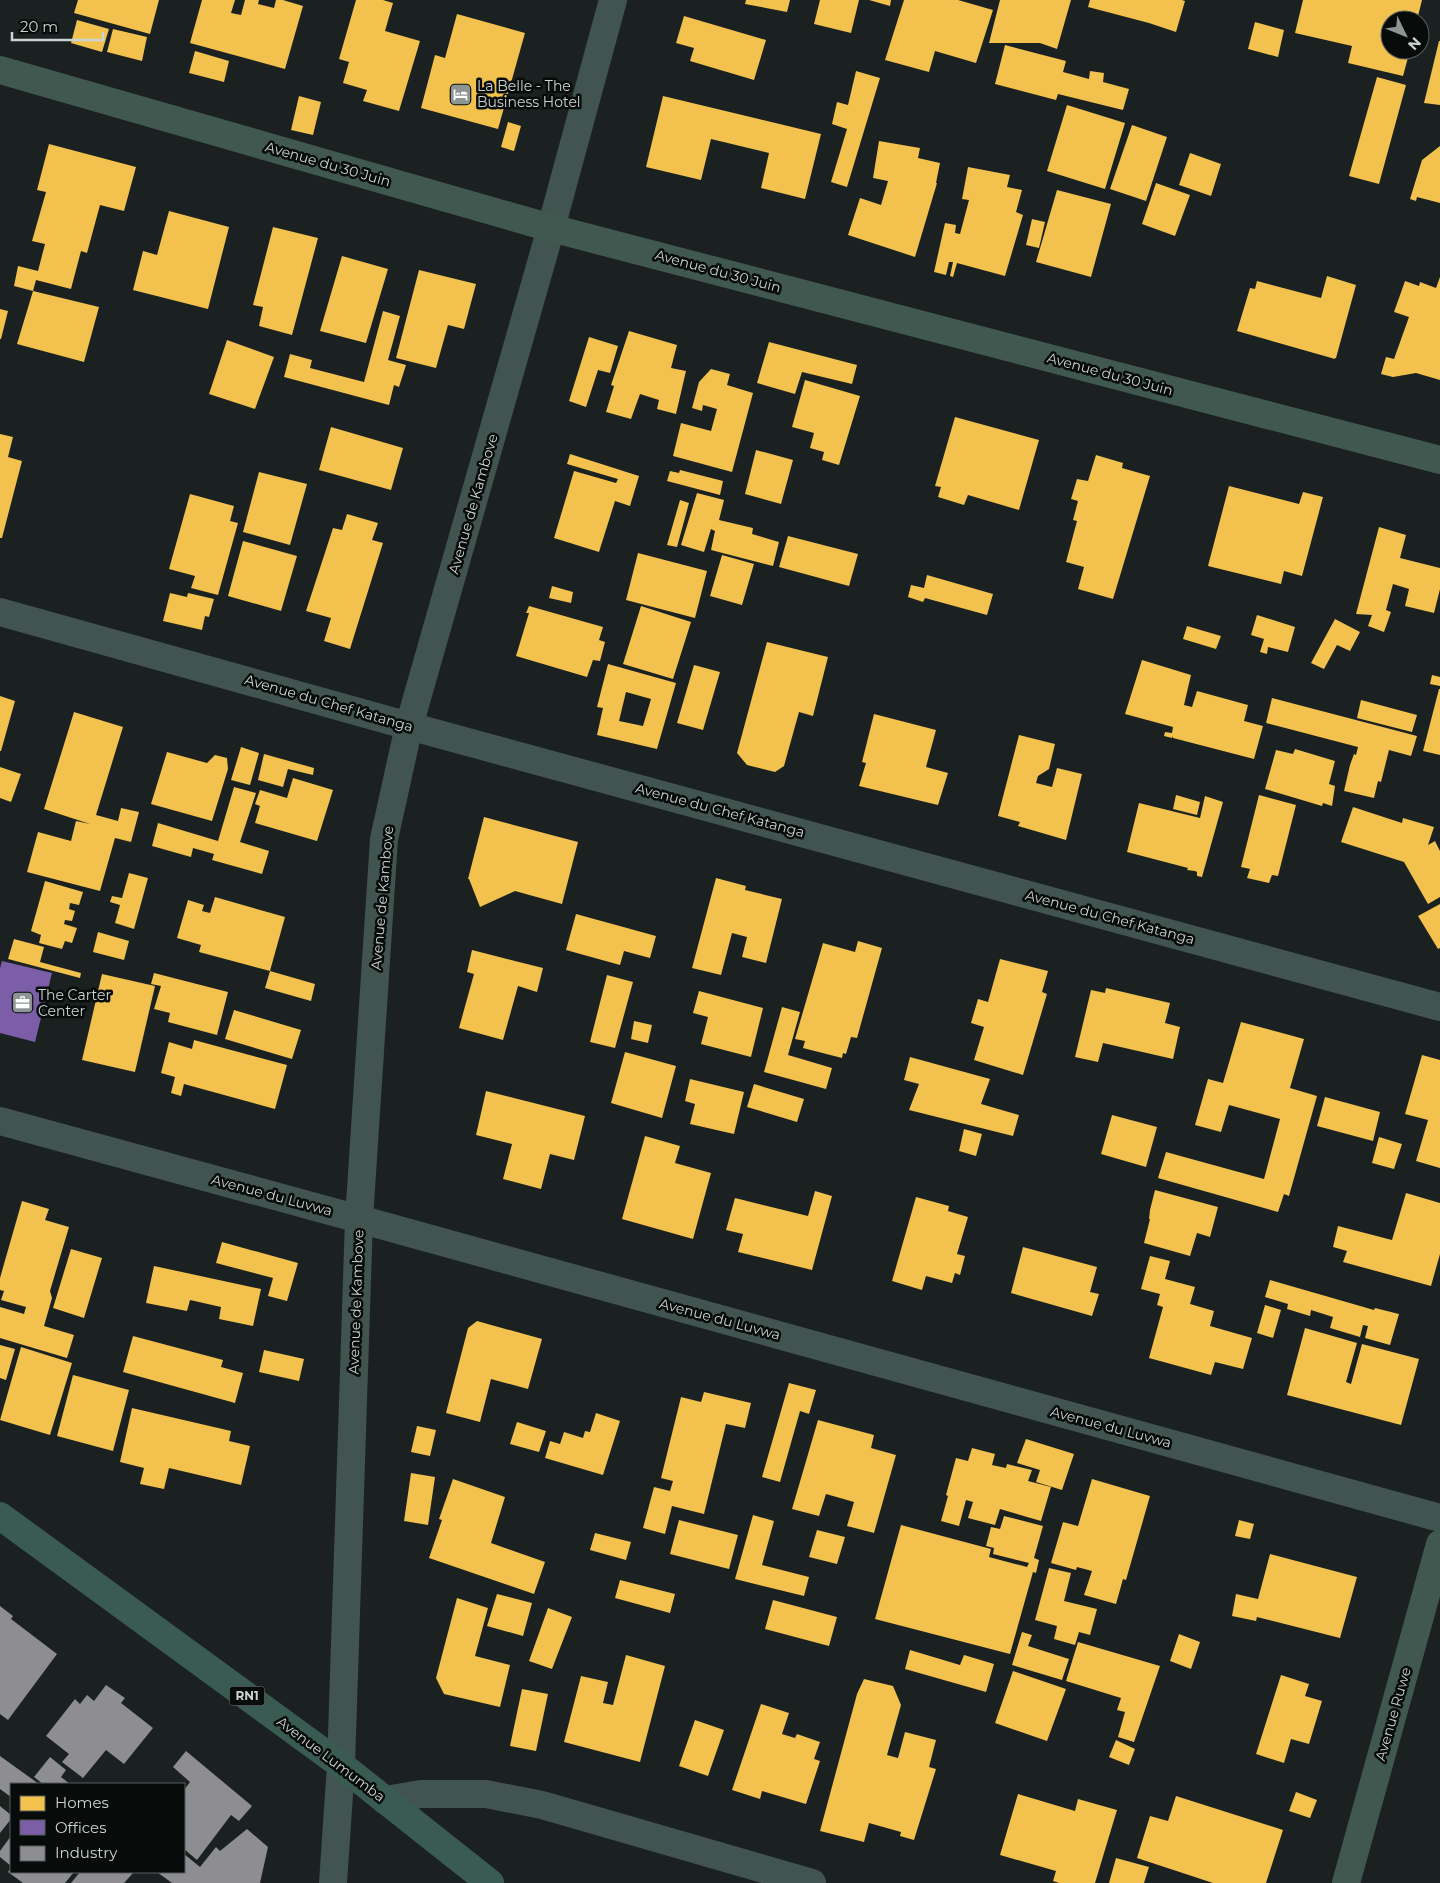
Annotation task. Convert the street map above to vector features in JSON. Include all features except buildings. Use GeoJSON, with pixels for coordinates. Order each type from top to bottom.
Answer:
{"type":"FeatureCollection","features":[{"type":"Feature","properties":{"kind":"highway","name":"Avenue Lumumba"},"geometry":{"type":"LineString","coordinates":[[0,1516],[341,1765],[490,1883]]}},
{"type":"Feature","properties":{"kind":"street","name":"Avenue de Kambove"},"geometry":{"type":"LineString","coordinates":[[333,1883],[341,1765],[359,1218],[384,839],[410,726],[551,228],[613,0]]}},
{"type":"Feature","properties":{"kind":"street","name":"Avenue du 30 Juin"},"geometry":{"type":"LineString","coordinates":[[0,70],[551,228],[1440,460]]}},
{"type":"Feature","properties":{"kind":"street","name":"Avenue du Chef Katanga"},"geometry":{"type":"LineString","coordinates":[[0,612],[1440,1007]]}},
{"type":"Feature","properties":{"kind":"street","name":"Avenue du Luvwa"},"geometry":{"type":"LineString","coordinates":[[0,1121],[359,1218],[1440,1518]]}},
{"type":"Feature","properties":{"kind":"street","name":"Avenue Ruwe"},"geometry":{"type":"LineString","coordinates":[[1346,1883],[1440,1544]]}},
{"type":"Feature","properties":{"kind":"street"},"geometry":{"type":"LineString","coordinates":[[385,1800],[421,1794],[486,1794],[542,1805],[812,1883]]}},
{"type":"Feature","properties":{"kind":"place","name":"La Belle - The Business Hotel"},"geometry":{"type":"Point","coordinates":[461,94]}},
{"type":"Feature","properties":{"kind":"place","name":"The Carter Center"},"geometry":{"type":"Point","coordinates":[22,1003]}}]}
